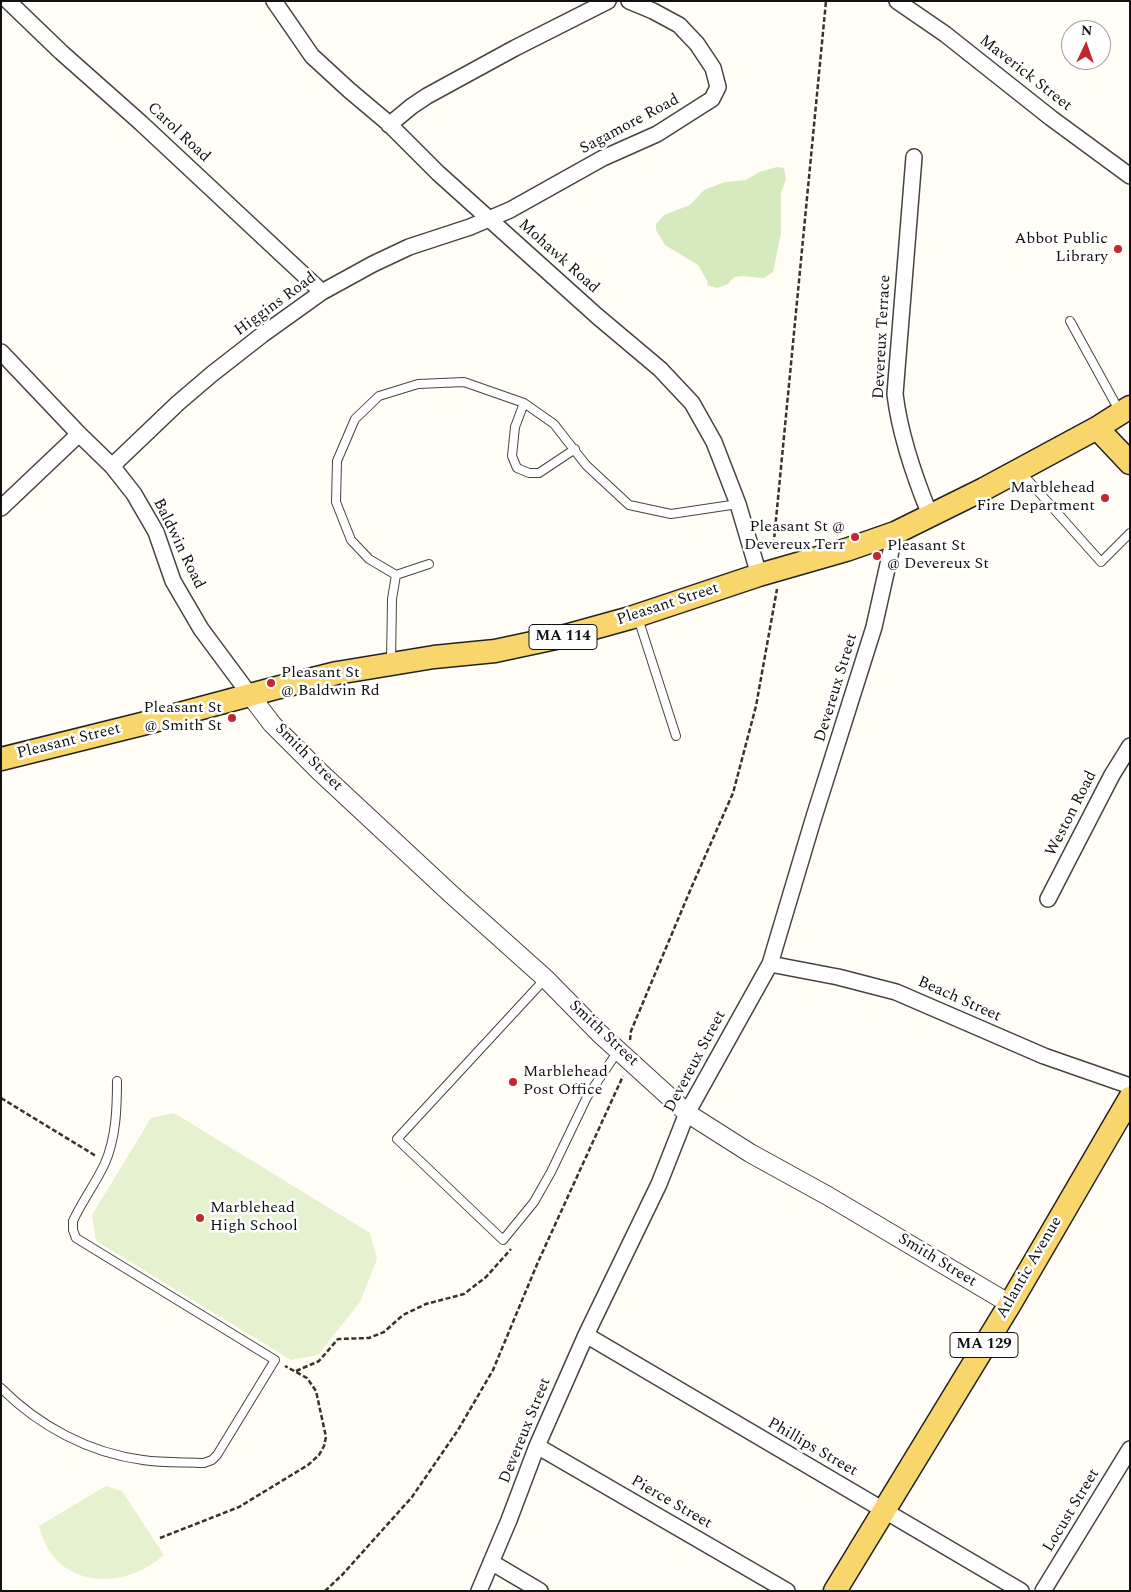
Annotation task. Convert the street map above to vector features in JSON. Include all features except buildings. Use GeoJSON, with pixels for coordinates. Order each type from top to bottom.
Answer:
{"type":"FeatureCollection","features":[{"type":"Feature","properties":{"kind":"main road","name":"Pleasant Street"},"geometry":{"type":"LineString","coordinates":[[1,759],[337,673],[434,657],[495,651],[565,636],[638,616],[759,575],[846,550],[895,533],[1019,470],[1097,428],[1125,410]]}},
{"type":"Feature","properties":{"kind":"main road"},"geometry":{"type":"LineString","coordinates":[[1097,428],[1130,464]]}},
{"type":"Feature","properties":{"kind":"main road","name":"Atlantic Avenue"},"geometry":{"type":"LineString","coordinates":[[835,1591],[1010,1304],[1130,1098]]}},
{"type":"Feature","properties":{"kind":"street","name":"Carol Road"},"geometry":{"type":"LineString","coordinates":[[8,1],[322,292]]}},
{"type":"Feature","properties":{"kind":"street","name":"Mohawk Road"},"geometry":{"type":"LineString","coordinates":[[274,1],[312,56],[390,124],[438,173],[597,316],[660,369],[692,403],[714,442],[738,504],[759,575]]}},
{"type":"Feature","properties":{"kind":"street"},"geometry":{"type":"LineString","coordinates":[[390,124],[427,96],[515,48],[608,1]]}},
{"type":"Feature","properties":{"kind":"street","name":"Sagamore Road"},"geometry":{"type":"LineString","coordinates":[[490,219],[510,210],[603,158],[657,134],[712,99],[718,87],[713,68],[697,44],[679,25],[654,11],[629,1]]}},
{"type":"Feature","properties":{"kind":"street","name":"Maverick Street"},"geometry":{"type":"LineString","coordinates":[[897,1],[944,34],[1051,118],[1130,176]]}},
{"type":"Feature","properties":{"kind":"street","name":"Devereux Terrace"},"geometry":{"type":"LineString","coordinates":[[914,157],[895,394],[898,418],[915,478],[930,515]]}},
{"type":"Feature","properties":{"kind":"street","name":"Higgins Road"},"geometry":{"type":"LineString","coordinates":[[112,466],[178,403],[212,374],[322,292],[409,247],[490,219]]}},
{"type":"Feature","properties":{"kind":"street","name":"Baldwin Road"},"geometry":{"type":"LineString","coordinates":[[1,352],[112,466],[134,494],[156,532],[173,581],[201,629],[250,695]]}},
{"type":"Feature","properties":{"kind":"street"},"geometry":{"type":"LineString","coordinates":[[1,508],[79,434]]}},
{"type":"Feature","properties":{"kind":"street","name":"Devereux Street"},"geometry":{"type":"LineString","coordinates":[[479,1591],[537,1446],[586,1335],[659,1184],[687,1113],[770,964],[810,828],[874,627],[895,533]]}},
{"type":"Feature","properties":{"kind":"street","name":"Smith Street"},"geometry":{"type":"LineString","coordinates":[[250,695],[272,724],[320,772],[546,979],[599,1033],[687,1113],[750,1153],[828,1196],[1010,1304]]}},
{"type":"Feature","properties":{"kind":"street","name":"Weston Road"},"geometry":{"type":"LineString","coordinates":[[1048,899],[1112,775],[1130,746]]}},
{"type":"Feature","properties":{"kind":"street","name":"Beach Street"},"geometry":{"type":"LineString","coordinates":[[770,964],[838,976],[896,992],[1044,1056],[1130,1086]]}},
{"type":"Feature","properties":{"kind":"street","name":"Phillips Street"},"geometry":{"type":"LineString","coordinates":[[586,1335],[1021,1591]]}},
{"type":"Feature","properties":{"kind":"street","name":"Pierce Street"},"geometry":{"type":"LineString","coordinates":[[537,1446],[787,1591]]}},
{"type":"Feature","properties":{"kind":"street","name":"Locust Street"},"geometry":{"type":"LineString","coordinates":[[1044,1591],[1130,1449]]}},
{"type":"Feature","properties":{"kind":"street"},"geometry":{"type":"LineString","coordinates":[[492,1562],[540,1591]]}},
{"type":"Feature","properties":{"kind":"lane"},"geometry":{"type":"LineString","coordinates":[[1070,321],[1125,410]]}},
{"type":"Feature","properties":{"kind":"lane"},"geometry":{"type":"LineString","coordinates":[[429,564],[396,575],[369,559],[351,540],[336,502],[337,461],[355,419],[379,396],[418,384],[464,382],[524,403],[554,424],[586,465],[628,505],[671,514],[738,504]]}},
{"type":"Feature","properties":{"kind":"lane"},"geometry":{"type":"LineString","coordinates":[[524,403],[515,427],[512,456],[517,468],[530,473],[539,473],[575,449]]}},
{"type":"Feature","properties":{"kind":"lane"},"geometry":{"type":"LineString","coordinates":[[1019,470],[1101,562],[1130,533]]}},
{"type":"Feature","properties":{"kind":"lane"},"geometry":{"type":"LineString","coordinates":[[391,664],[392,599],[396,575]]}},
{"type":"Feature","properties":{"kind":"lane"},"geometry":{"type":"LineString","coordinates":[[638,616],[676,736]]}},
{"type":"Feature","properties":{"kind":"lane"},"geometry":{"type":"LineString","coordinates":[[546,979],[397,1139],[503,1240],[538,1195],[587,1097],[624,1055]]}},
{"type":"Feature","properties":{"kind":"lane"},"geometry":{"type":"LineString","coordinates":[[1,1388],[38,1420],[64,1435],[91,1447],[116,1455],[143,1460],[204,1463],[212,1460],[217,1455],[275,1360],[76,1238],[73,1230],[73,1221],[106,1162],[115,1125],[117,1082]]}},
{"type":"Feature","properties":{"kind":"path"},"geometry":{"type":"LineString","coordinates":[[325,1591],[412,1497],[458,1430],[493,1370],[624,1055]]}},
{"type":"Feature","properties":{"kind":"path"},"geometry":{"type":"LineString","coordinates":[[1,1098],[106,1162]]}},
{"type":"Feature","properties":{"kind":"path"},"geometry":{"type":"LineString","coordinates":[[295,1371],[319,1361],[338,1339],[368,1338],[384,1332],[403,1315],[426,1304],[464,1294],[486,1277],[512,1248]]}},
{"type":"Feature","properties":{"kind":"path"},"geometry":{"type":"LineString","coordinates":[[160,1538],[239,1507],[308,1466],[319,1455],[326,1437],[316,1392],[307,1378],[275,1360]]}},
{"type":"Feature","properties":{"kind":"green space"},"geometry":{"type":"Polygon","coordinates":[[[777,167],[784,168],[786,179],[781,193],[781,233],[773,272],[764,278],[734,277],[728,284],[717,288],[707,285],[708,282],[698,265],[665,245],[656,230],[656,224],[664,215],[690,205],[704,190],[725,182],[746,180],[759,172],[777,167]]]}},
{"type":"Feature","properties":{"kind":"green space"},"geometry":{"type":"Polygon","coordinates":[[[174,1113],[370,1233],[377,1259],[360,1302],[318,1355],[291,1360],[96,1241],[92,1215],[151,1118],[174,1113]]]}},
{"type":"Feature","properties":{"kind":"green space"},"geometry":{"type":"Polygon","coordinates":[[[106,1486],[122,1491],[164,1555],[147,1567],[129,1575],[110,1579],[91,1578],[74,1573],[59,1562],[47,1547],[39,1526],[106,1486]]]}},
{"type":"Feature","properties":{"kind":"place","name":"Abbot Public Library"},"geometry":{"type":"Point","coordinates":[1118,249]}},
{"type":"Feature","properties":{"kind":"place","name":"Marblehead Fire Department"},"geometry":{"type":"Point","coordinates":[1105,498]}},
{"type":"Feature","properties":{"kind":"place","name":"Pleasant St @ Devereux Terr"},"geometry":{"type":"Point","coordinates":[855,537]}},
{"type":"Feature","properties":{"kind":"place","name":"Pleasant St @ Devereux St"},"geometry":{"type":"Point","coordinates":[877,556]}},
{"type":"Feature","properties":{"kind":"place","name":"Pleasant St @ Baldwin Rd"},"geometry":{"type":"Point","coordinates":[271,683]}},
{"type":"Feature","properties":{"kind":"place","name":"Pleasant St @ Smith St"},"geometry":{"type":"Point","coordinates":[232,718]}},
{"type":"Feature","properties":{"kind":"place","name":"Marblehead Post Office"},"geometry":{"type":"Point","coordinates":[513,1082]}},
{"type":"Feature","properties":{"kind":"place","name":"Marblehead High School"},"geometry":{"type":"Point","coordinates":[200,1218]}}]}
